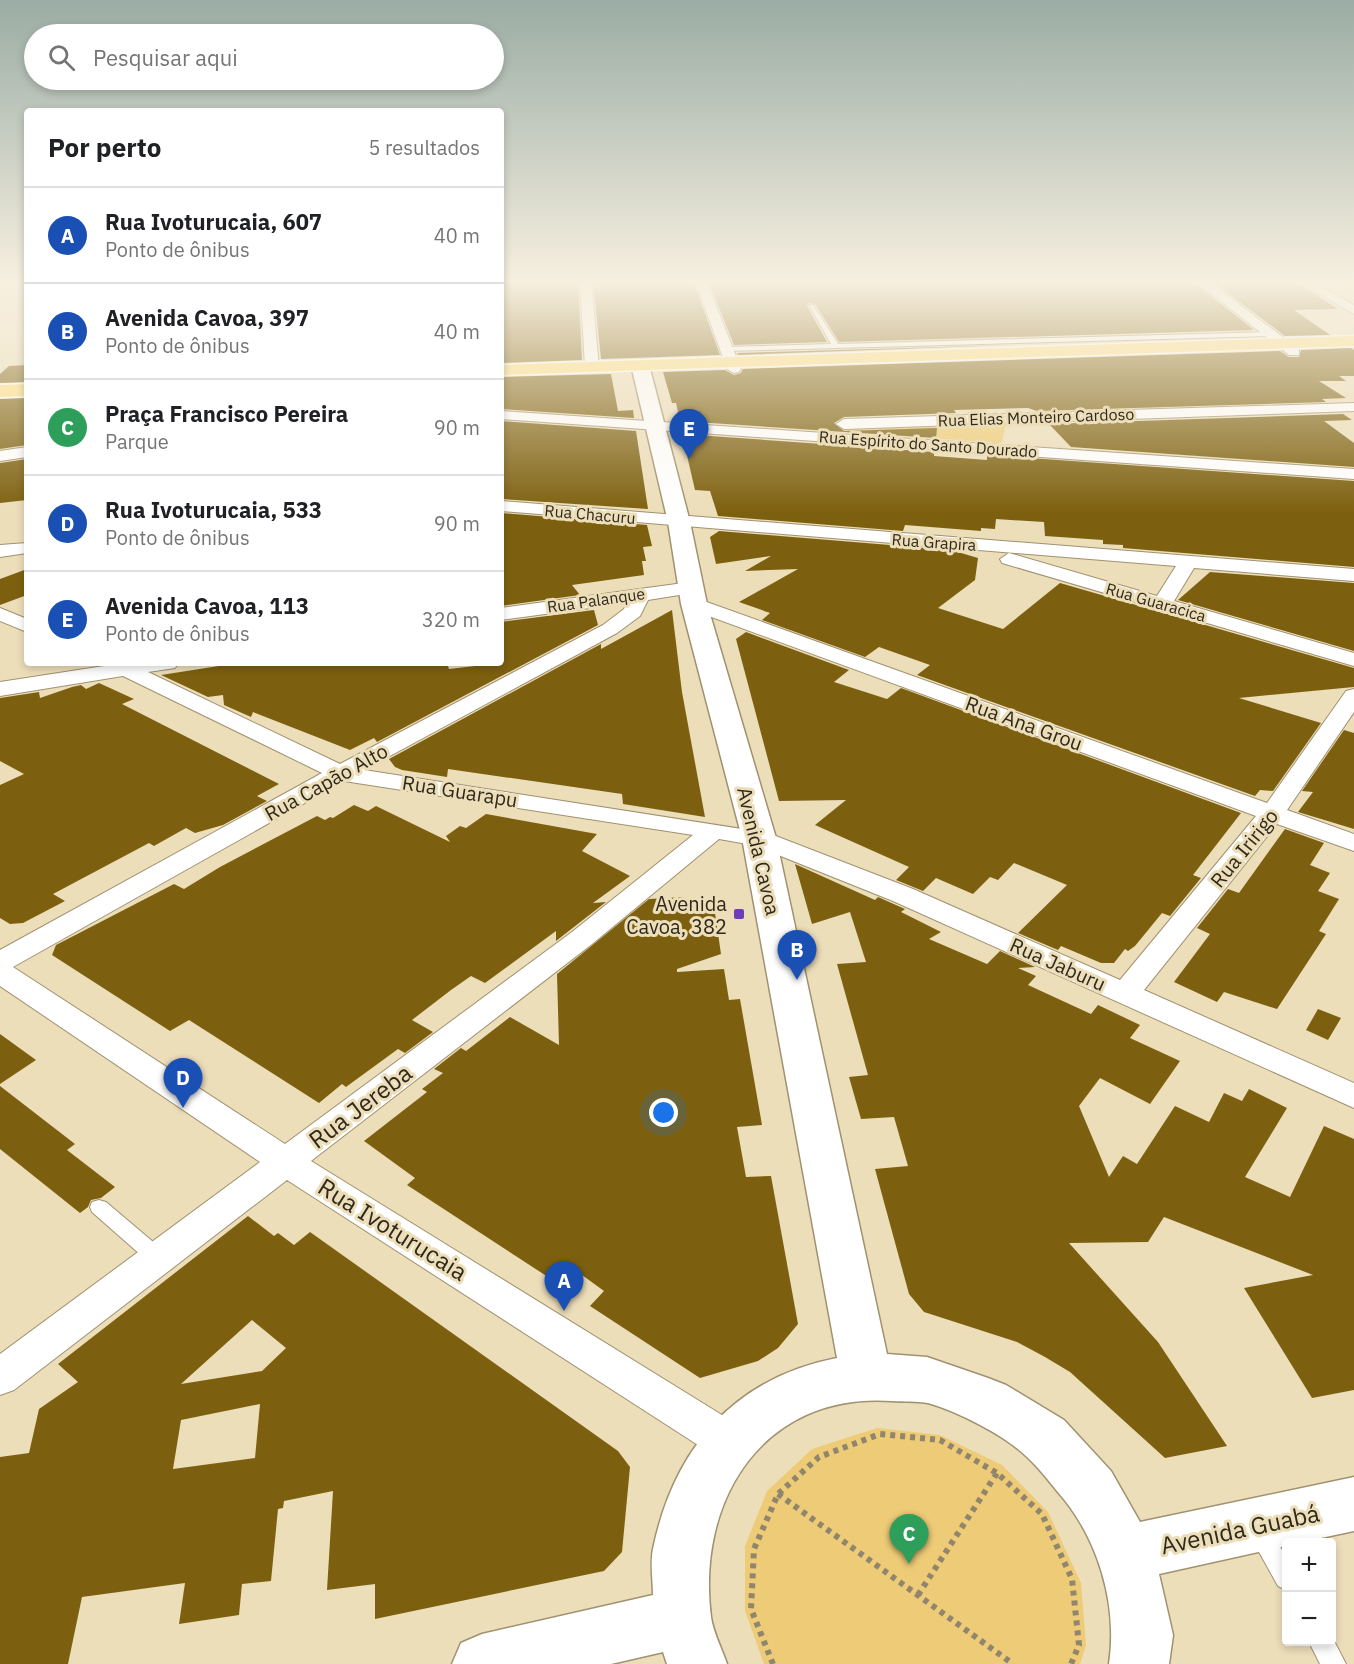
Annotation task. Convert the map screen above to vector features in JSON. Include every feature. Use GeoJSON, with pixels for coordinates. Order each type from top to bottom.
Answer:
{"type":"FeatureCollection","features":[{"type":"Feature","properties":{"kind":"main road"},"geometry":{"type":"LineString","coordinates":[[504,376],[730,360],[798,358]]}},
{"type":"Feature","properties":{"kind":"main road"},"geometry":{"type":"LineString","coordinates":[[504,370],[640,368]]}},
{"type":"Feature","properties":{"kind":"main road"},"geometry":{"type":"LineString","coordinates":[[0,385],[24,384]]}},
{"type":"Feature","properties":{"kind":"main road"},"geometry":{"type":"LineString","coordinates":[[0,391],[24,390]]}},
{"type":"Feature","properties":{"kind":"street"},"geometry":{"type":"LineString","coordinates":[[591,358],[592,367]]}},
{"type":"Feature","properties":{"kind":"street","name":"Avenida Cavoa"},"geometry":{"type":"LineString","coordinates":[[640,368],[679,522],[693,596],[759,838],[866,1376]]}},
{"type":"Feature","properties":{"kind":"street","name":"Rua Elias Monteiro Cardoso"},"geometry":{"type":"LineString","coordinates":[[717,428],[1026,434],[1354,407]]}},
{"type":"Feature","properties":{"kind":"street","name":"Rua Espírito do Santo Dourado"},"geometry":{"type":"LineString","coordinates":[[504,415],[717,428],[1026,434],[1354,474]]}},
{"type":"Feature","properties":{"kind":"street"},"geometry":{"type":"LineString","coordinates":[[0,456],[24,452]]}},
{"type":"Feature","properties":{"kind":"street","name":"Rua Chacuru"},"geometry":{"type":"LineString","coordinates":[[504,506],[679,522]]}},
{"type":"Feature","properties":{"kind":"street","name":"Rua Grapira"},"geometry":{"type":"LineString","coordinates":[[679,522],[1354,575]]}},
{"type":"Feature","properties":{"kind":"street","name":"Rua Guaracica"},"geometry":{"type":"LineString","coordinates":[[957,544],[1354,660]]}},
{"type":"Feature","properties":{"kind":"street"},"geometry":{"type":"LineString","coordinates":[[0,551],[24,548]]}},
{"type":"Feature","properties":{"kind":"street"},"geometry":{"type":"LineString","coordinates":[[1162,604],[1188,562]]}},
{"type":"Feature","properties":{"kind":"street","name":"Rua Palanque"},"geometry":{"type":"LineString","coordinates":[[504,614],[641,594],[693,596]]}},
{"type":"Feature","properties":{"kind":"street","name":"Rua Capão Alto"},"geometry":{"type":"LineString","coordinates":[[0,962],[340,773],[610,629],[633,612],[641,594]]}},
{"type":"Feature","properties":{"kind":"street","name":"Rua Ana Grou"},"geometry":{"type":"LineString","coordinates":[[693,596],[1354,843]]}},
{"type":"Feature","properties":{"kind":"street"},"geometry":{"type":"LineString","coordinates":[[0,614],[24,625]]}},
{"type":"Feature","properties":{"kind":"street"},"geometry":{"type":"LineString","coordinates":[[0,689],[119,666]]}},
{"type":"Feature","properties":{"kind":"street","name":"Rua Guarapu"},"geometry":{"type":"LineString","coordinates":[[119,666],[340,773],[759,838]]}},
{"type":"Feature","properties":{"kind":"street","name":"Rua Iririgo"},"geometry":{"type":"LineString","coordinates":[[1125,994],[1273,812],[1354,696]]}},
{"type":"Feature","properties":{"kind":"street","name":"Rua Jereba"},"geometry":{"type":"LineString","coordinates":[[0,1377],[582,938],[715,830]]}},
{"type":"Feature","properties":{"kind":"street","name":"Rua Jaburu"},"geometry":{"type":"LineString","coordinates":[[759,838],[903,895],[1354,1096]]}},
{"type":"Feature","properties":{"kind":"street","name":"Rua Ivoturucaia"},"geometry":{"type":"LineString","coordinates":[[0,972],[286,1162],[729,1442]]}},
{"type":"Feature","properties":{"kind":"street"},"geometry":{"type":"LineString","coordinates":[[482,1664],[689,1641],[681,1551],[698,1491],[729,1442],[768,1408],[814,1386],[866,1376],[927,1380],[988,1402],[1044,1438],[1092,1490],[1126,1553],[1143,1635],[1139,1664]]}},
{"type":"Feature","properties":{"kind":"street","name":"Avenida Guabá"},"geometry":{"type":"LineString","coordinates":[[1126,1553],[1354,1504]]}},
{"type":"Feature","properties":{"kind":"lane"},"geometry":{"type":"LineString","coordinates":[[730,360],[746,358]]}},
{"type":"Feature","properties":{"kind":"lane"},"geometry":{"type":"LineString","coordinates":[[99,1207],[159,1258]]}},
{"type":"Feature","properties":{"kind":"lane"},"geometry":{"type":"LineString","coordinates":[[1256,1525],[1282,1569]]}},
{"type":"Feature","properties":{"kind":"lane"},"geometry":{"type":"LineString","coordinates":[[1324,1646],[1334,1664]]}},
{"type":"Feature","properties":{"kind":"path"},"geometry":{"type":"LineString","coordinates":[[773,1664],[751,1609],[754,1549],[778,1494],[819,1457],[880,1434],[940,1440],[997,1473],[1042,1514],[1072,1579],[1079,1645],[1071,1664]]}},
{"type":"Feature","properties":{"kind":"path"},"geometry":{"type":"LineString","coordinates":[[918,1595],[997,1473]]}},
{"type":"Feature","properties":{"kind":"path"},"geometry":{"type":"LineString","coordinates":[[778,1494],[1013,1664]]}},
{"type":"Feature","properties":{"kind":"shaded area"},"geometry":{"type":"Polygon","coordinates":[[[1006,424],[1002,442],[999,443],[821,430],[1006,424]]]}},
{"type":"Feature","properties":{"kind":"shaded area"},"geometry":{"type":"Polygon","coordinates":[[[877,1428],[940,1435],[1002,1465],[1048,1512],[1081,1583],[1086,1645],[1080,1664],[764,1664],[745,1611],[745,1546],[767,1491],[812,1449],[877,1428]]]}},
{"type":"Feature","properties":{"kind":"building"},"geometry":{"type":"Polygon","coordinates":[[[504,358],[582,358],[582,360],[504,363],[504,358]]]}},
{"type":"Feature","properties":{"kind":"building"},"geometry":{"type":"Polygon","coordinates":[[[601,358],[641,358],[601,359],[601,358]]]}},
{"type":"Feature","properties":{"kind":"building"},"geometry":{"type":"Polygon","coordinates":[[[1082,358],[1354,358],[1354,376],[1339,376],[1346,381],[1319,381],[1346,398],[1322,399],[1326,402],[1037,411],[1028,408],[954,410],[956,413],[844,417],[834,423],[844,431],[937,428],[936,438],[680,421],[676,403],[672,403],[663,372],[725,370],[734,375],[741,373],[743,369],[1082,358]]]}},
{"type":"Feature","properties":{"kind":"building"},"geometry":{"type":"Polygon","coordinates":[[[24,365],[24,382],[0,383],[0,374],[9,366],[24,365]]]}},
{"type":"Feature","properties":{"kind":"building"},"geometry":{"type":"Polygon","coordinates":[[[611,374],[618,411],[633,410],[634,418],[504,409],[504,377],[611,374]]]}},
{"type":"Feature","properties":{"kind":"building"},"geometry":{"type":"Polygon","coordinates":[[[24,398],[24,445],[0,449],[0,399],[24,398]]]}},
{"type":"Feature","properties":{"kind":"building"},"geometry":{"type":"Polygon","coordinates":[[[1343,414],[1352,420],[1324,421],[1354,443],[1354,467],[1071,447],[1049,424],[1343,414]]]}},
{"type":"Feature","properties":{"kind":"building"},"geometry":{"type":"Polygon","coordinates":[[[504,421],[636,431],[648,509],[504,499],[504,421]]]}},
{"type":"Feature","properties":{"kind":"building"},"geometry":{"type":"Polygon","coordinates":[[[682,434],[934,452],[934,456],[987,460],[987,455],[1354,481],[1354,567],[1123,548],[1123,545],[1103,544],[1103,540],[1045,536],[1044,522],[996,519],[995,529],[981,528],[981,531],[905,525],[903,531],[718,516],[710,491],[695,490],[682,434]]]}},
{"type":"Feature","properties":{"kind":"building"},"geometry":{"type":"Polygon","coordinates":[[[24,459],[24,500],[0,503],[0,463],[24,459]]]}},
{"type":"Feature","properties":{"kind":"building"},"geometry":{"type":"Polygon","coordinates":[[[504,513],[647,525],[652,546],[643,547],[646,561],[642,561],[644,575],[572,585],[580,595],[504,606],[504,513]]]}},
{"type":"Feature","properties":{"kind":"building"},"geometry":{"type":"Polygon","coordinates":[[[719,531],[951,550],[978,558],[975,580],[938,608],[1003,629],[1060,583],[1354,668],[1354,687],[1239,698],[1321,723],[1273,791],[1260,790],[1255,796],[917,675],[930,665],[879,647],[865,657],[762,620],[770,613],[739,602],[798,569],[745,571],[771,556],[716,564],[710,537],[719,531]]]}},
{"type":"Feature","properties":{"kind":"building"},"geometry":{"type":"Polygon","coordinates":[[[24,570],[24,596],[0,605],[0,579],[24,570]]]}},
{"type":"Feature","properties":{"kind":"building"},"geometry":{"type":"Polygon","coordinates":[[[1210,572],[1354,583],[1354,651],[1178,600],[1210,572]]]}},
{"type":"Feature","properties":{"kind":"building"},"geometry":{"type":"Polygon","coordinates":[[[594,610],[598,625],[377,742],[374,738],[350,750],[253,712],[251,717],[224,705],[223,695],[208,697],[161,675],[219,666],[448,666],[449,669],[504,666],[504,622],[594,610]]]}},
{"type":"Feature","properties":{"kind":"building"},"geometry":{"type":"Polygon","coordinates":[[[672,610],[682,692],[705,817],[623,804],[622,794],[448,769],[447,777],[402,770],[395,767],[389,759],[601,644],[601,649],[672,610]]]}},
{"type":"Feature","properties":{"kind":"building"},"geometry":{"type":"Polygon","coordinates":[[[746,632],[849,670],[834,682],[887,699],[901,688],[1241,813],[1193,875],[1201,878],[1170,916],[1162,913],[1135,946],[1128,951],[1125,949],[1114,963],[1101,963],[1061,946],[1058,950],[1018,933],[1067,885],[1014,863],[998,880],[990,877],[973,894],[936,878],[923,891],[896,880],[909,867],[815,825],[846,800],[779,801],[736,639],[746,632]]]}},
{"type":"Feature","properties":{"kind":"building"},"geometry":{"type":"Polygon","coordinates":[[[99,683],[134,699],[122,704],[279,784],[257,796],[267,801],[223,825],[195,833],[186,828],[154,846],[149,843],[53,894],[65,901],[23,923],[10,924],[0,918],[0,785],[24,774],[0,761],[0,698],[39,692],[40,698],[72,687],[81,685],[86,689],[99,683]]]}},
{"type":"Feature","properties":{"kind":"building"},"geometry":{"type":"Polygon","coordinates":[[[1344,730],[1354,733],[1354,829],[1298,812],[1313,792],[1302,791],[1344,730]]]}},
{"type":"Feature","properties":{"kind":"building"},"geometry":{"type":"Polygon","coordinates":[[[354,805],[368,811],[376,806],[450,842],[446,836],[460,826],[466,828],[486,814],[597,834],[582,851],[630,876],[593,903],[606,902],[556,941],[556,931],[485,983],[471,976],[451,990],[412,1020],[433,1032],[405,1053],[398,1049],[346,1087],[342,1084],[319,1103],[189,1020],[170,1031],[52,955],[56,945],[174,884],[184,889],[220,867],[317,816],[325,820],[333,818],[354,805]]]}},
{"type":"Feature","properties":{"kind":"building"},"geometry":{"type":"Polygon","coordinates":[[[1285,829],[1324,843],[1310,865],[1330,873],[1318,891],[1339,899],[1319,931],[1326,934],[1277,1009],[1224,992],[1217,1002],[1174,982],[1210,934],[1197,928],[1228,889],[1239,893],[1285,829]]]}},
{"type":"Feature","properties":{"kind":"building"},"geometry":{"type":"Polygon","coordinates":[[[795,864],[875,900],[878,897],[905,909],[901,912],[941,932],[929,939],[987,964],[1000,951],[1035,967],[1018,968],[1036,976],[1028,985],[1091,1014],[1098,1005],[1140,1025],[1130,1038],[1180,1061],[1150,1104],[1100,1078],[1079,1106],[1109,1177],[1123,1156],[1137,1164],[1175,1106],[1209,1122],[1224,1093],[1242,1101],[1249,1089],[1287,1108],[1245,1177],[1290,1197],[1324,1126],[1354,1139],[1354,1390],[1312,1398],[1244,1288],[1313,1275],[1164,1217],[1148,1242],[1069,1243],[1158,1342],[1227,1446],[1165,1458],[1070,1372],[1017,1342],[924,1312],[909,1294],[875,1169],[908,1166],[894,1117],[861,1119],[849,1077],[868,1075],[837,964],[866,962],[850,912],[812,924],[795,864]]]}},
{"type":"Feature","properties":{"kind":"building"},"geometry":{"type":"Polygon","coordinates":[[[684,897],[685,906],[714,906],[721,954],[677,969],[677,972],[724,969],[729,1000],[740,999],[762,1125],[737,1127],[746,1177],[771,1176],[798,1324],[778,1348],[758,1361],[700,1378],[590,1306],[604,1291],[567,1264],[551,1279],[407,1185],[415,1178],[364,1141],[427,1092],[422,1089],[443,1073],[434,1069],[461,1048],[466,1051],[510,1017],[559,1045],[557,974],[649,899],[684,897]]]}},
{"type":"Feature","properties":{"kind":"building"},"geometry":{"type":"Polygon","coordinates":[[[1318,1009],[1341,1018],[1328,1040],[1306,1030],[1318,1009]]]}},
{"type":"Feature","properties":{"kind":"building"},"geometry":{"type":"Polygon","coordinates":[[[0,1034],[36,1060],[0,1084],[0,1034]]]}},
{"type":"Feature","properties":{"kind":"building"},"geometry":{"type":"Polygon","coordinates":[[[0,1086],[75,1144],[67,1150],[115,1187],[101,1198],[91,1200],[88,1207],[80,1213],[0,1149],[0,1086]]]}},
{"type":"Feature","properties":{"kind":"building"},"geometry":{"type":"Polygon","coordinates":[[[248,1216],[274,1236],[278,1233],[294,1245],[310,1232],[618,1451],[630,1467],[622,1552],[604,1571],[375,1619],[375,1584],[327,1590],[333,1491],[284,1501],[283,1508],[278,1509],[271,1581],[242,1584],[239,1615],[179,1624],[185,1583],[82,1597],[68,1664],[0,1664],[0,1457],[29,1453],[39,1409],[78,1382],[58,1364],[248,1216]],[[252,1320],[181,1384],[262,1371],[286,1348],[252,1320]],[[260,1404],[181,1420],[173,1469],[255,1458],[260,1404]]]}},
{"type":"Feature","properties":{"kind":"place","name":"Avenida Cavoa, 113"},"geometry":{"type":"Point","coordinates":[689,459]}},
{"type":"Feature","properties":{"kind":"place","name":"Avenida Cavoa, 382"},"geometry":{"type":"Point","coordinates":[739,914]}},
{"type":"Feature","properties":{"kind":"place","name":"Avenida Cavoa, 397"},"geometry":{"type":"Point","coordinates":[797,980]}},
{"type":"Feature","properties":{"kind":"place","name":"Rua Ivoturucaia, 533"},"geometry":{"type":"Point","coordinates":[183,1108]}},
{"type":"Feature","properties":{"kind":"place","name":"Rua Ivoturucaia, 607"},"geometry":{"type":"Point","coordinates":[564,1311]}},
{"type":"Feature","properties":{"kind":"place","name":"Praça Francisco Pereira"},"geometry":{"type":"Point","coordinates":[909,1564]}}]}
